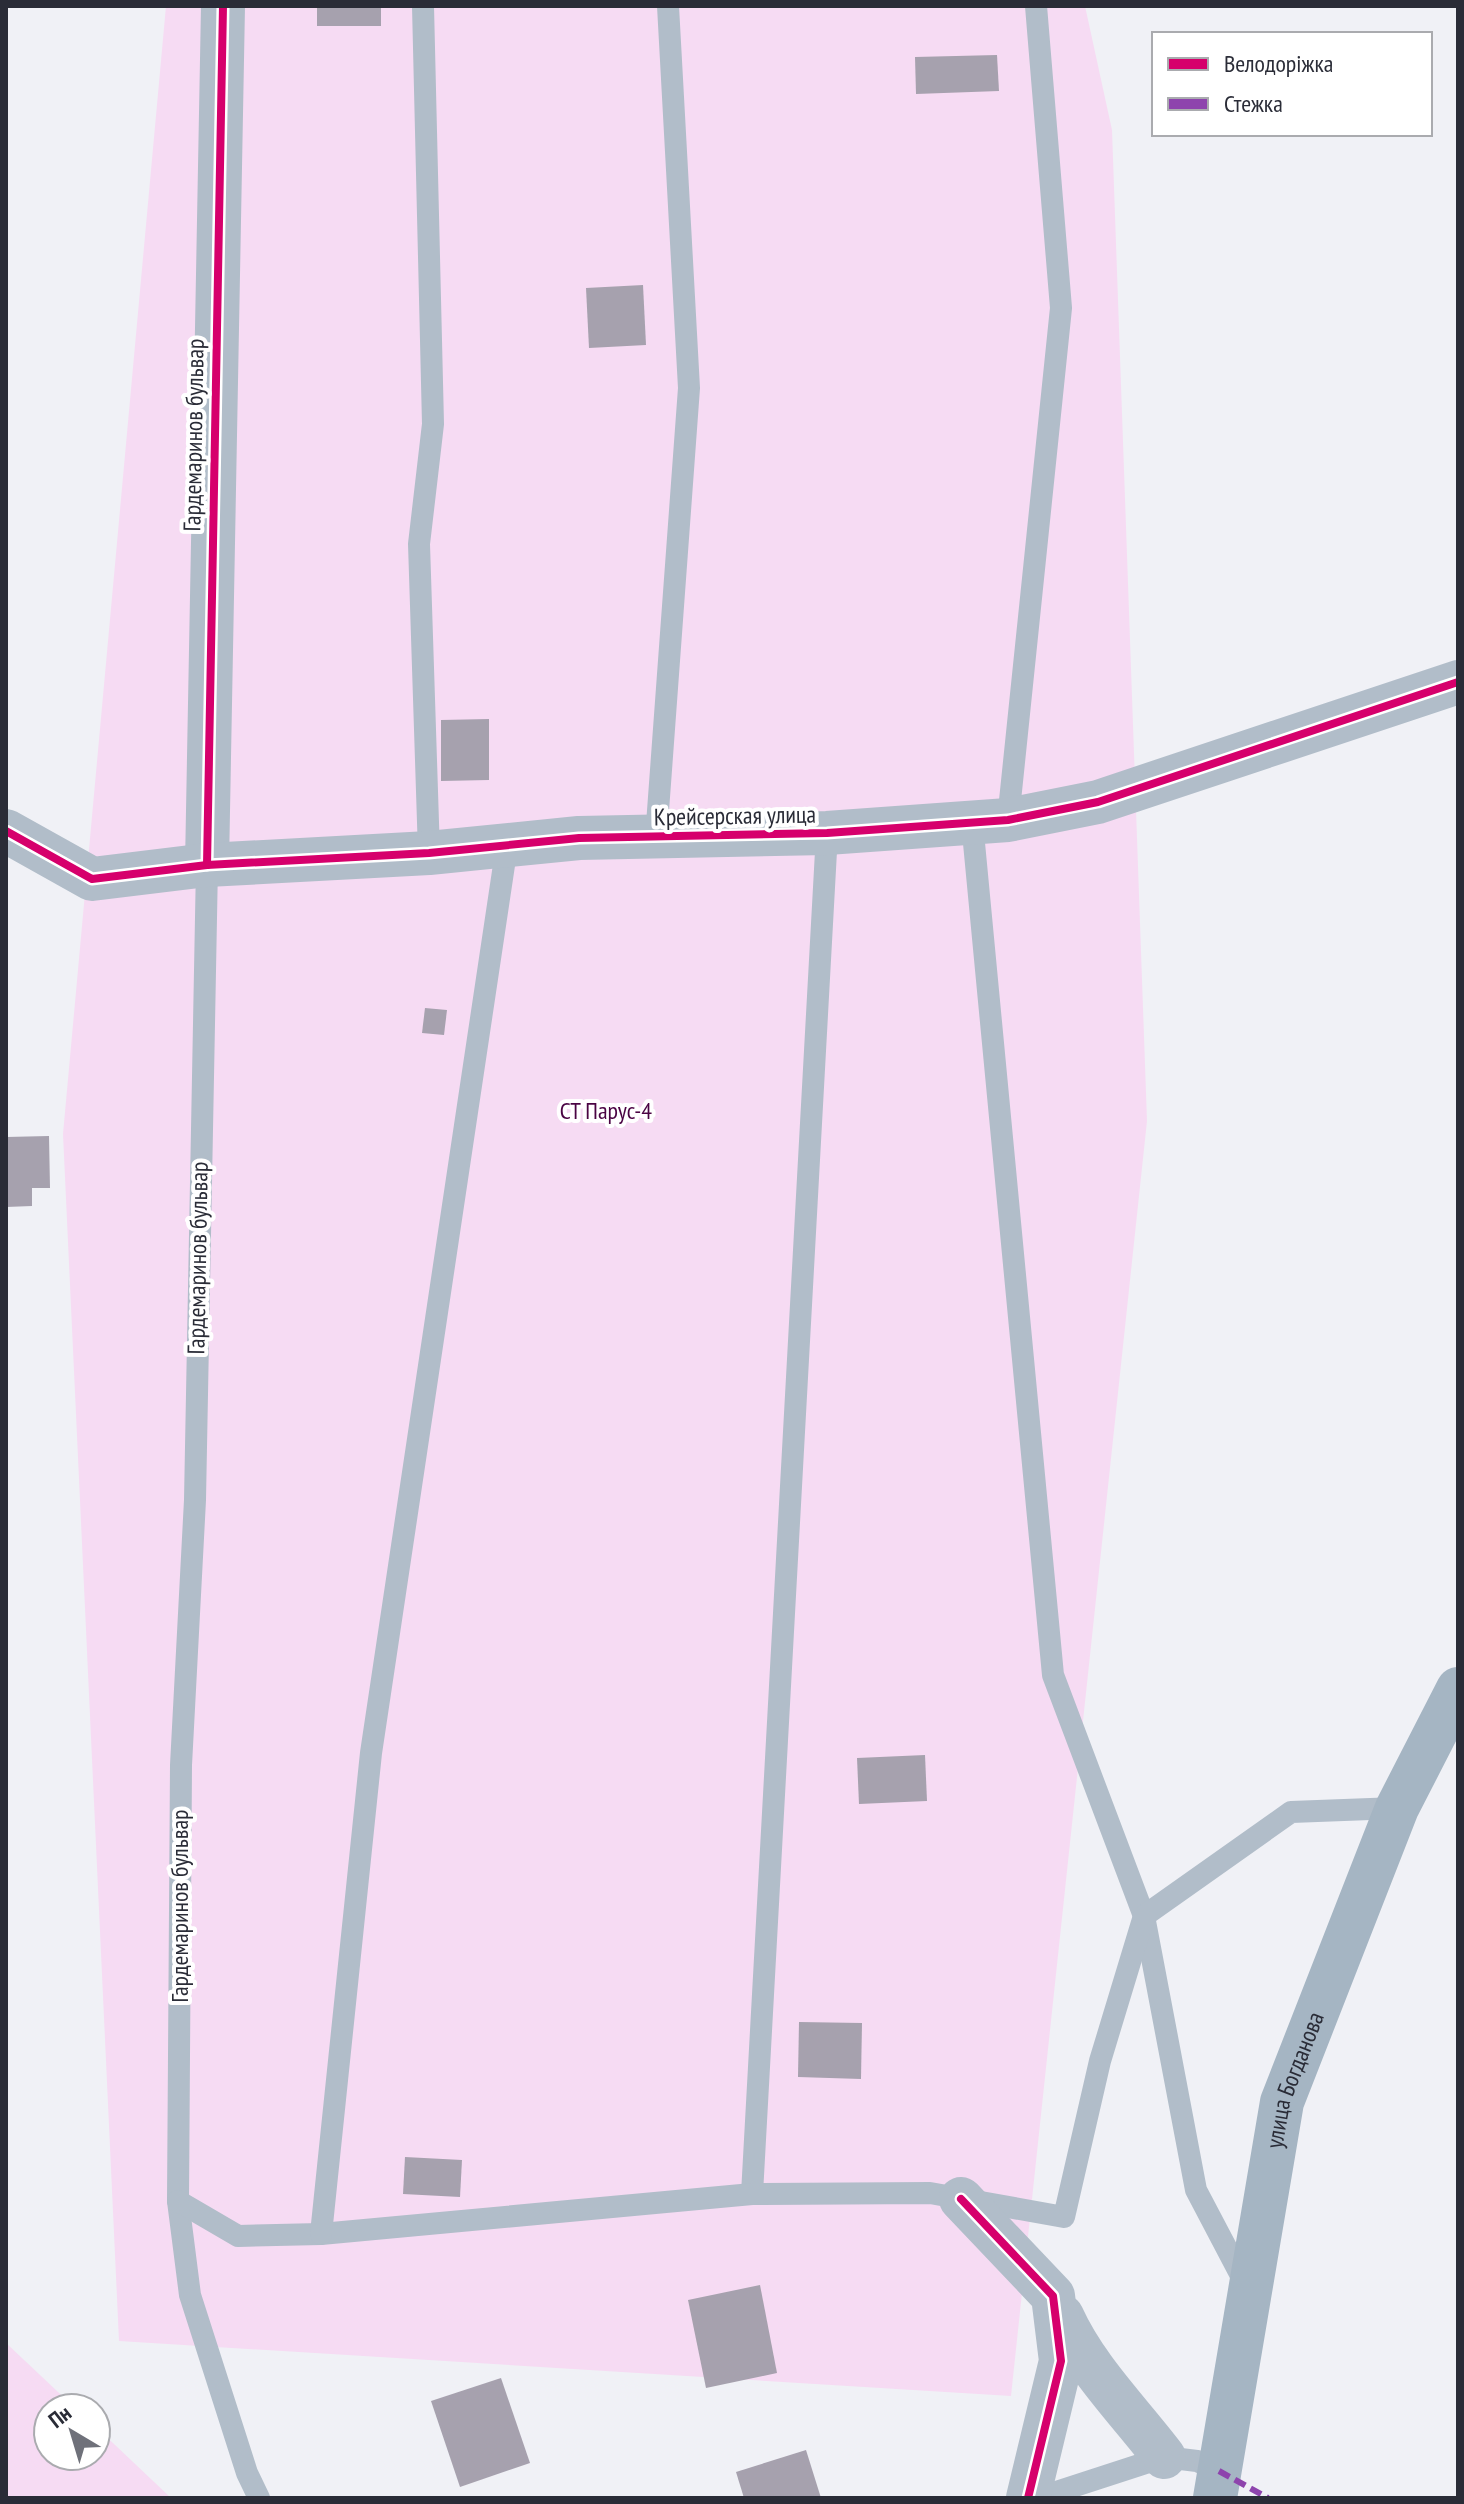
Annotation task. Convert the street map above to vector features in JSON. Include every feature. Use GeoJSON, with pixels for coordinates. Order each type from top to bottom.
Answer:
{"type":"FeatureCollection","features":[{"type":"Feature","properties":{"kind":"main road","name":"улица Богданова"},"geometry":{"type":"LineString","coordinates":[[1217,2484],[1282,2102],[1397,1808],[1458,1689]]}},
{"type":"Feature","properties":{"kind":"street","name":"Гардемаринов бульвар"},"geometry":{"type":"LineString","coordinates":[[207,865],[223,6]]}},
{"type":"Feature","properties":{"kind":"street","name":"Крейсерская улица"},"geometry":{"type":"LineString","coordinates":[[6,831],[92,879],[207,865],[429,853],[579,838],[827,833],[990,821],[1098,802],[1458,682]]}},
{"type":"Feature","properties":{"kind":"street"},"geometry":{"type":"LineString","coordinates":[[961,2199],[1053,2296],[1073,2340],[1164,2457]]}},
{"type":"Feature","properties":{"kind":"street"},"geometry":{"type":"LineString","coordinates":[[1028,2498],[1061,2361],[1053,2296]]}},
{"type":"Feature","properties":{"kind":"lane"},"geometry":{"type":"LineString","coordinates":[[423,6],[433,424],[419,544],[429,853]]}},
{"type":"Feature","properties":{"kind":"lane"},"geometry":{"type":"LineString","coordinates":[[656,838],[689,388],[668,6]]}},
{"type":"Feature","properties":{"kind":"lane"},"geometry":{"type":"LineString","coordinates":[[1036,6],[1061,308],[990,821],[1053,1675],[1144,1916],[1196,2190],[1250,2293]]}},
{"type":"Feature","properties":{"kind":"lane"},"geometry":{"type":"LineString","coordinates":[[752,2194],[827,833]]}},
{"type":"Feature","properties":{"kind":"lane"},"geometry":{"type":"LineString","coordinates":[[321,2234],[371,1753],[507,845]]}},
{"type":"Feature","properties":{"kind":"lane","name":"Гардемаринов бульвар"},"geometry":{"type":"LineString","coordinates":[[207,865],[195,1500],[181,1765],[178,2201],[190,2295],[247,2473],[259,2498]]}},
{"type":"Feature","properties":{"kind":"lane"},"geometry":{"type":"LineString","coordinates":[[178,2201],[238,2236],[321,2234],[752,2194],[930,2193],[1064,2217],[1100,2061],[1144,1916],[1291,1812],[1397,1808]]}},
{"type":"Feature","properties":{"kind":"lane"},"geometry":{"type":"LineString","coordinates":[[1038,2498],[1164,2457],[1197,2461],[1217,2484]]}},
{"type":"Feature","properties":{"kind":"green space","name":"СТ Парус-4"},"geometry":{"type":"Polygon","coordinates":[[[166,6],[1085,6],[1112,130],[1147,1121],[1011,2396],[119,2341],[63,1134],[166,6]]]}},
{"type":"Feature","properties":{"kind":"green space"},"geometry":{"type":"Polygon","coordinates":[[[6,2343],[58,2392],[32,2392],[32,2472],[112,2472],[112,2442],[171,2498],[6,2498],[6,2343]]]}},
{"type":"Feature","properties":{"kind":"building"},"geometry":{"type":"Polygon","coordinates":[[[317,6],[381,6],[381,26],[317,26],[317,6]]]}},
{"type":"Feature","properties":{"kind":"building"},"geometry":{"type":"Polygon","coordinates":[[[997,55],[999,91],[916,94],[915,57],[997,55]]]}},
{"type":"Feature","properties":{"kind":"building"},"geometry":{"type":"Polygon","coordinates":[[[643,285],[646,345],[589,348],[586,288],[643,285]]]}},
{"type":"Feature","properties":{"kind":"building"},"geometry":{"type":"Polygon","coordinates":[[[489,719],[489,780],[441,781],[441,720],[489,719]]]}},
{"type":"Feature","properties":{"kind":"building"},"geometry":{"type":"Polygon","coordinates":[[[425,1008],[447,1010],[444,1035],[422,1033],[425,1008]]]}},
{"type":"Feature","properties":{"kind":"building"},"geometry":{"type":"Polygon","coordinates":[[[49,1136],[50,1188],[32,1188],[32,1206],[6,1207],[6,1137],[49,1136]]]}},
{"type":"Feature","properties":{"kind":"building"},"geometry":{"type":"Polygon","coordinates":[[[925,1755],[927,1801],[859,1804],[857,1758],[925,1755]]]}},
{"type":"Feature","properties":{"kind":"building"},"geometry":{"type":"Polygon","coordinates":[[[799,2022],[862,2023],[861,2079],[798,2077],[799,2022]]]}},
{"type":"Feature","properties":{"kind":"building"},"geometry":{"type":"Polygon","coordinates":[[[405,2157],[462,2160],[460,2197],[403,2194],[405,2157]]]}},
{"type":"Feature","properties":{"kind":"building"},"geometry":{"type":"Polygon","coordinates":[[[760,2285],[777,2373],[706,2388],[688,2300],[760,2285]]]}},
{"type":"Feature","properties":{"kind":"building"},"geometry":{"type":"Polygon","coordinates":[[[501,2378],[530,2463],[460,2487],[431,2401],[501,2378]]]}},
{"type":"Feature","properties":{"kind":"building"},"geometry":{"type":"Polygon","coordinates":[[[806,2450],[821,2498],[744,2498],[736,2472],[806,2450]]]}},
{"type":"Feature","properties":{"kind":"marked path"},"geometry":{"type":"LineString","coordinates":[[1219,2471],[1268,2498]]}},
{"type":"Feature","properties":{"kind":"cycle path"},"geometry":{"type":"LineString","coordinates":[[207,865],[223,6]]}},
{"type":"Feature","properties":{"kind":"cycle path"},"geometry":{"type":"LineString","coordinates":[[6,831],[92,879],[207,865],[429,853],[579,838],[827,833],[1008,820],[1098,802],[1458,682]]}},
{"type":"Feature","properties":{"kind":"cycle path"},"geometry":{"type":"LineString","coordinates":[[961,2199],[1053,2296],[1061,2361],[1028,2498]]}}]}
